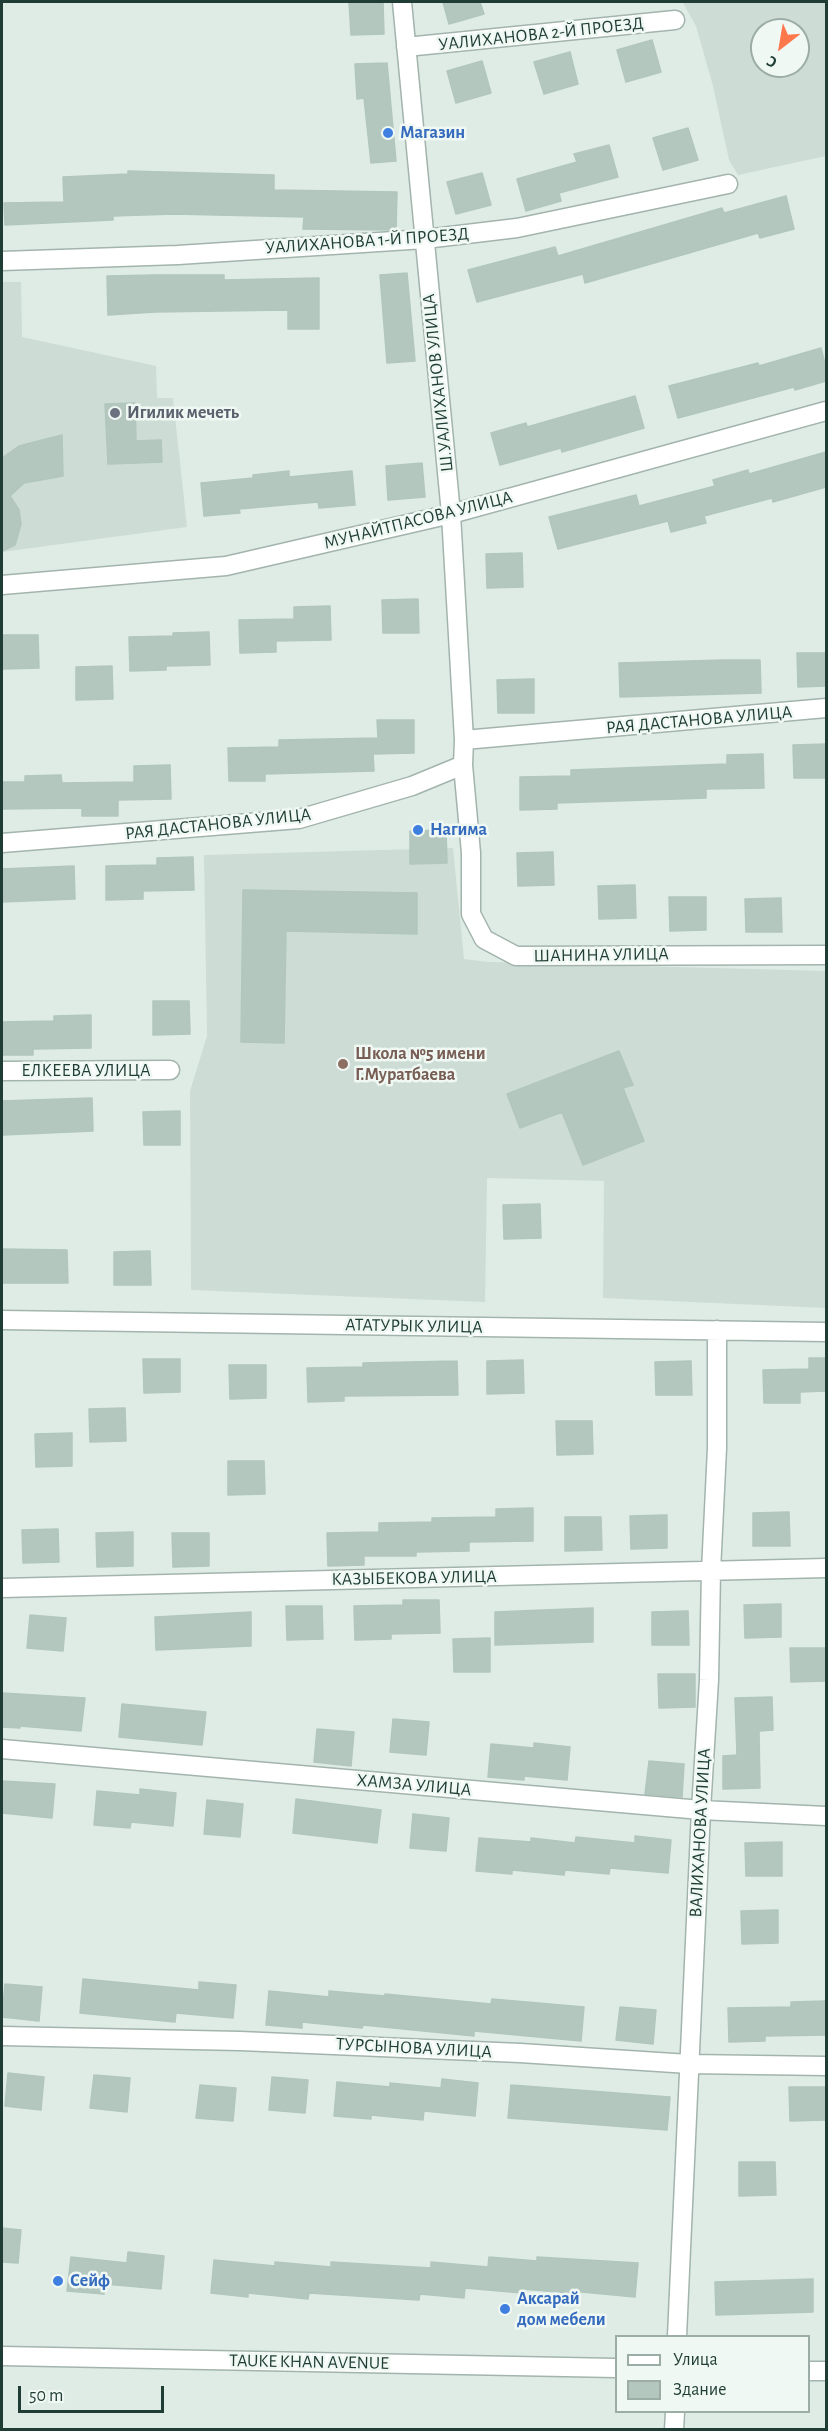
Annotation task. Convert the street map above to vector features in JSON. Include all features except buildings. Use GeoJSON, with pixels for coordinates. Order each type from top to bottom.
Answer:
{"type":"FeatureCollection","features":[{"type":"Feature","properties":{"kind":"street","name":"Ш.УАЛИХАНОВ УЛИЦА"},"geometry":{"type":"LineString","coordinates":[[402,2],[451,514],[464,740],[463,765]]}},
{"type":"Feature","properties":{"kind":"street","name":"УАЛИХАНОВА 2-Й ПРОЕЗД"},"geometry":{"type":"LineString","coordinates":[[406,47],[675,20]]}},
{"type":"Feature","properties":{"kind":"street","name":"УАЛИХАНОВА 1-Й ПРОЕЗД"},"geometry":{"type":"LineString","coordinates":[[2,261],[178,255],[424,240],[517,228],[728,184]]}},
{"type":"Feature","properties":{"kind":"street","name":"МУНАЙТПАСОВА УЛИЦА"},"geometry":{"type":"LineString","coordinates":[[2,585],[226,566],[451,514],[826,411]]}},
{"type":"Feature","properties":{"kind":"street","name":"РАЯ ДАСТАНОВА УЛИЦА"},"geometry":{"type":"LineString","coordinates":[[464,740],[826,708]]}},
{"type":"Feature","properties":{"kind":"street","name":"РАЯ ДАСТАНОВА УЛИЦА"},"geometry":{"type":"LineString","coordinates":[[2,843],[299,819],[412,786],[463,765]]}},
{"type":"Feature","properties":{"kind":"street","name":"ШАНИНА УЛИЦА"},"geometry":{"type":"LineString","coordinates":[[463,765],[471,853],[471,914],[484,939],[516,956],[826,955]]}},
{"type":"Feature","properties":{"kind":"street","name":"ЕЛКЕЕВА УЛИЦА"},"geometry":{"type":"LineString","coordinates":[[2,1071],[170,1070]]}},
{"type":"Feature","properties":{"kind":"street","name":"АТАТУРЫК УЛИЦА"},"geometry":{"type":"LineString","coordinates":[[2,1320],[826,1332]]}},
{"type":"Feature","properties":{"kind":"street","name":"ВАЛИХАНОВА УЛИЦА"},"geometry":{"type":"LineString","coordinates":[[677,2335],[709,1680],[717,1448],[717,1330]]}},
{"type":"Feature","properties":{"kind":"street","name":"КАЗЫБЕКОВА УЛИЦА"},"geometry":{"type":"LineString","coordinates":[[2,1588],[826,1568]]}},
{"type":"Feature","properties":{"kind":"street","name":"ХАМЗА УЛИЦА"},"geometry":{"type":"LineString","coordinates":[[2,1749],[701,1810],[826,1816]]}},
{"type":"Feature","properties":{"kind":"street","name":"ТУРСЫНОВА УЛИЦА"},"geometry":{"type":"LineString","coordinates":[[2,2036],[240,2041],[520,2053],[689,2064],[826,2067]]}},
{"type":"Feature","properties":{"kind":"street","name":"TAUKE KHAN AVENUE"},"geometry":{"type":"LineString","coordinates":[[2,2356],[615,2368]]}},
{"type":"Feature","properties":{"kind":"street"},"geometry":{"type":"LineString","coordinates":[[810,2371],[826,2371]]}},
{"type":"Feature","properties":{"kind":"street"},"geometry":{"type":"LineString","coordinates":[[674,2430],[675,2413]]}},
{"type":"Feature","properties":{"kind":"shaded area"},"geometry":{"type":"Polygon","coordinates":[[[826,2],[826,156],[738,175],[729,160],[713,86],[696,26],[683,3],[826,2]]]}},
{"type":"Feature","properties":{"kind":"shaded area"},"geometry":{"type":"Polygon","coordinates":[[[2,282],[21,282],[22,337],[156,366],[157,398],[173,398],[187,527],[2,552],[2,282]]]}},
{"type":"Feature","properties":{"kind":"shaded area"},"geometry":{"type":"Polygon","coordinates":[[[453,848],[464,959],[489,962],[826,971],[826,1308],[603,1298],[604,1181],[487,1178],[485,1302],[191,1290],[190,1091],[207,1036],[204,855],[453,848]]]}},
{"type":"Feature","properties":{"kind":"place","name":"Магазин"},"geometry":{"type":"Point","coordinates":[388,133]}},
{"type":"Feature","properties":{"kind":"place","name":"Игилик мечеть"},"geometry":{"type":"Point","coordinates":[115,413]}},
{"type":"Feature","properties":{"kind":"place","name":"Нагима"},"geometry":{"type":"Point","coordinates":[418,830]}},
{"type":"Feature","properties":{"kind":"place","name":"Школа №5 имени Г.Муратбаева"},"geometry":{"type":"Point","coordinates":[343,1064]}},
{"type":"Feature","properties":{"kind":"place","name":"Сейф"},"geometry":{"type":"Point","coordinates":[58,2281]}},
{"type":"Feature","properties":{"kind":"place","name":"Аксарай дом мебели"},"geometry":{"type":"Point","coordinates":[505,2309]}}]}
